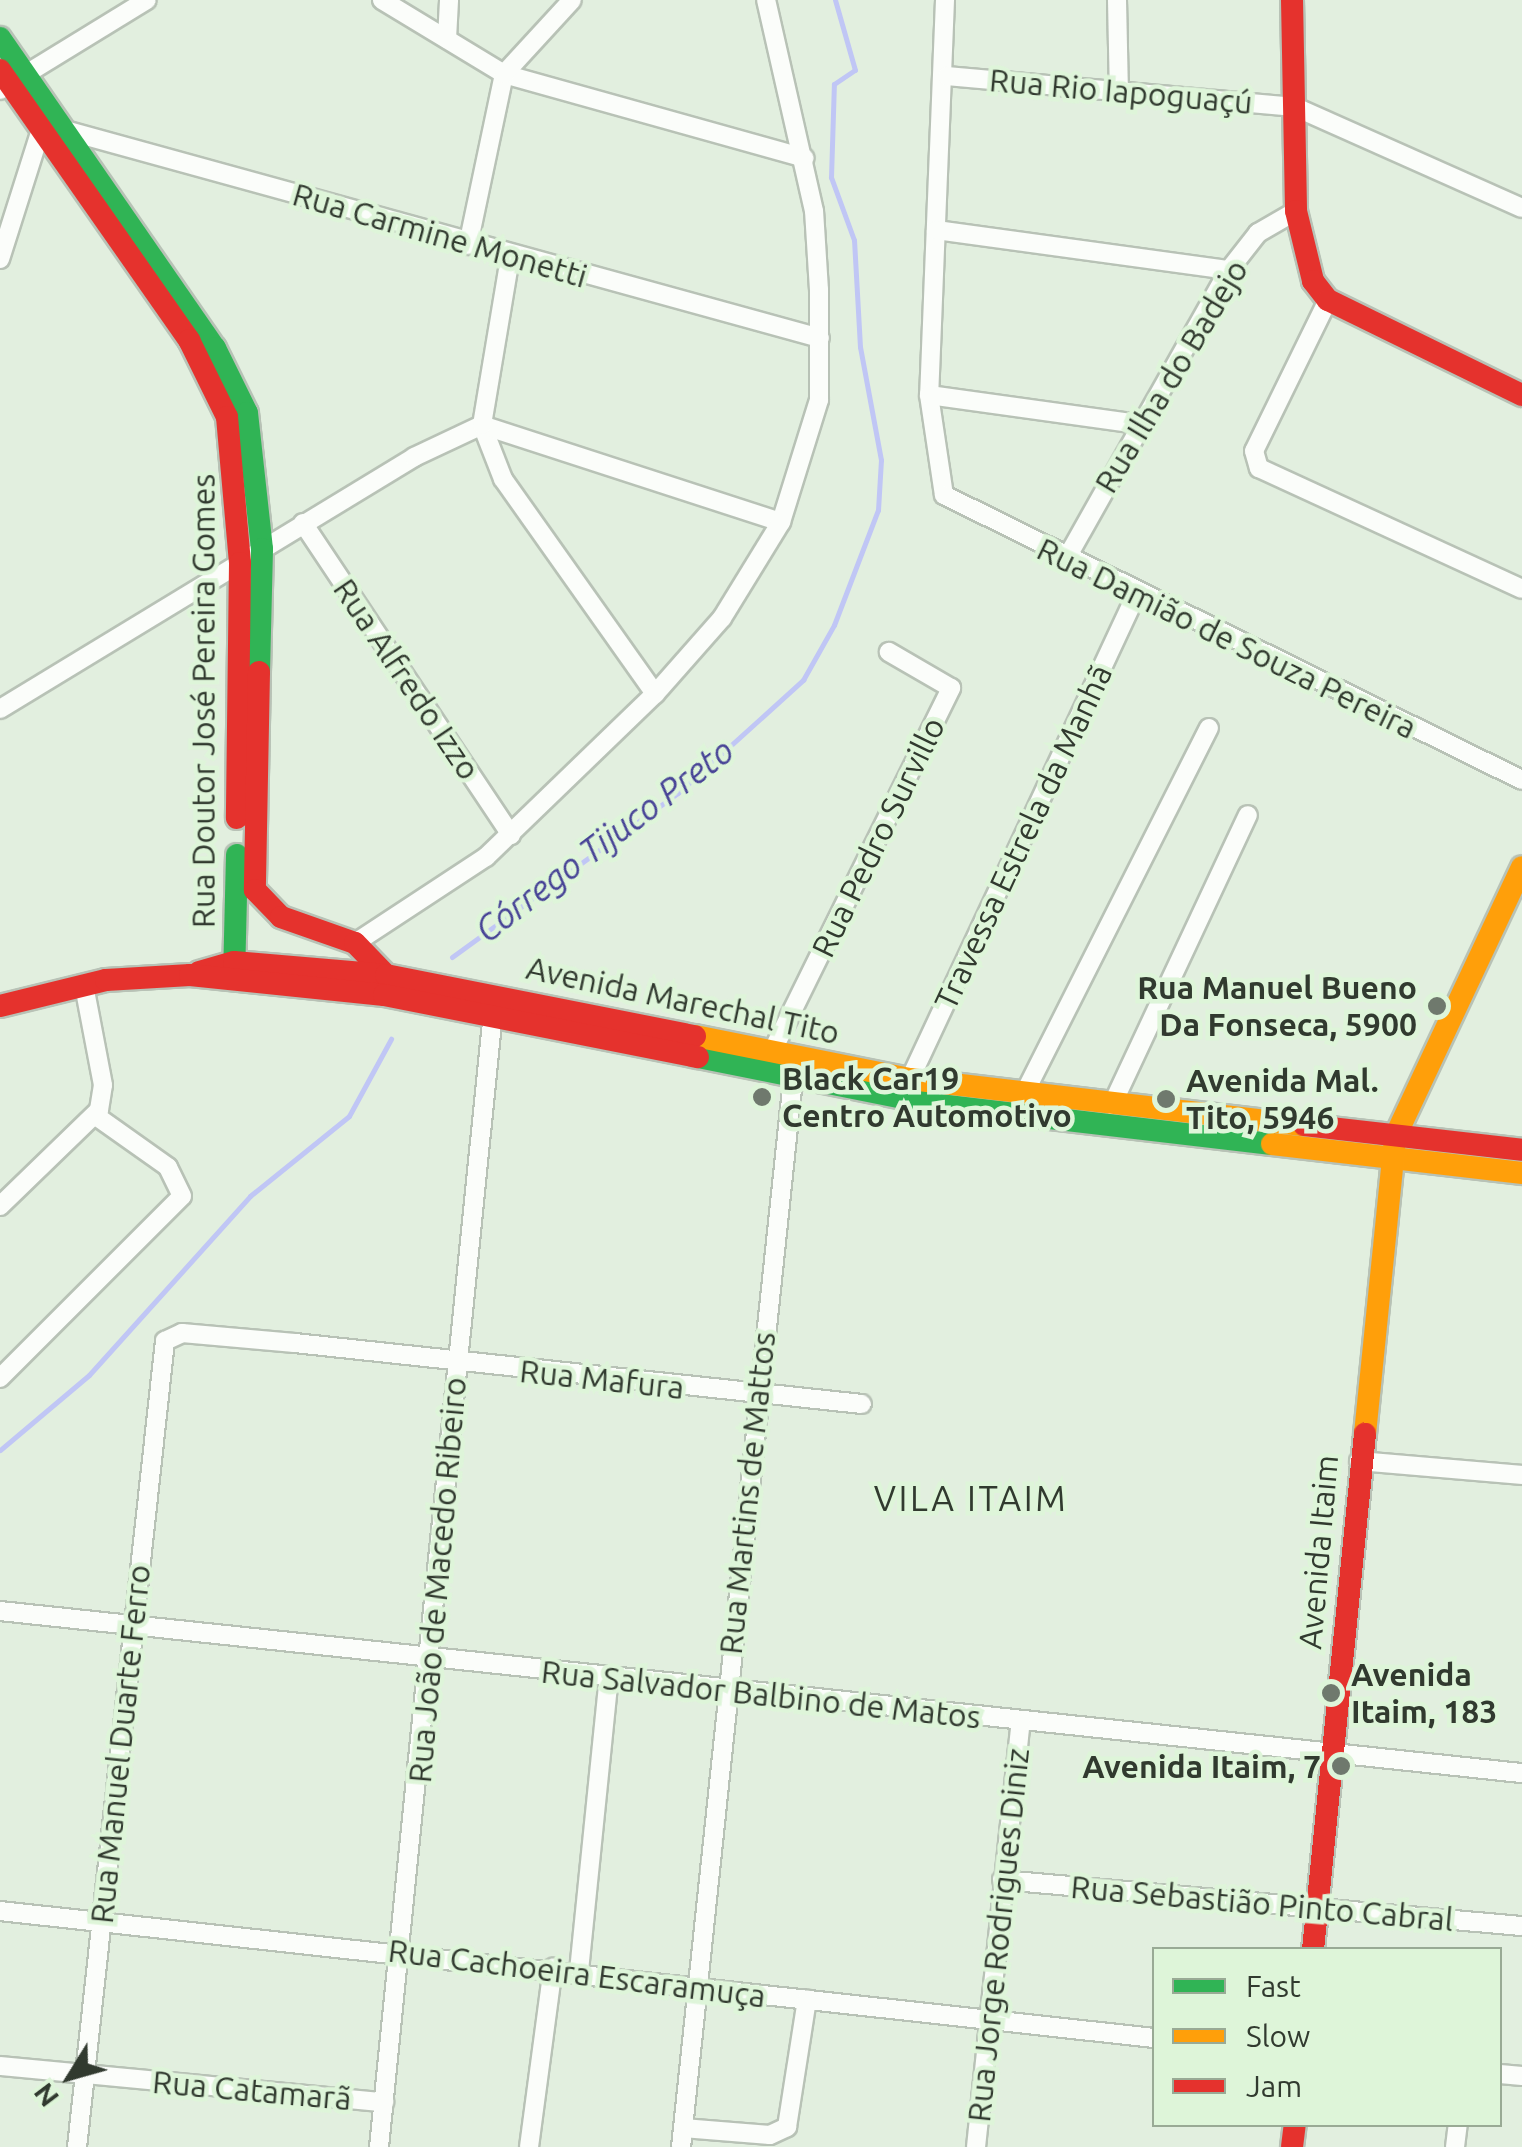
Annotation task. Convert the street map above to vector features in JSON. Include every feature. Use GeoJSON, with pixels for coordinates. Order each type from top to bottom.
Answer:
{"type":"FeatureCollection","features":[{"type":"Feature","properties":{"kind":"main road"},"geometry":{"type":"LineString","coordinates":[[1292,0],[1300,252],[1328,300],[1522,395]]}},
{"type":"Feature","properties":{"kind":"main road","name":"Rua Doutor José Pereira Gomes"},"geometry":{"type":"LineString","coordinates":[[0,38],[10,81],[51,130],[233,379],[255,446],[262,550],[250,875],[270,910],[355,942],[386,976]]}},
{"type":"Feature","properties":{"kind":"main road","name":"Rua Doutor José Pereira Gomes"},"geometry":{"type":"LineString","coordinates":[[51,130],[219,393],[235,458],[240,563],[234,961]]}},
{"type":"Feature","properties":{"kind":"main road","name":"Avenida Itaim"},"geometry":{"type":"LineString","coordinates":[[1313,1947],[1359,1460],[1394,1149],[1522,867]]}},
{"type":"Feature","properties":{"kind":"main road"},"geometry":{"type":"LineString","coordinates":[[234,961],[270,910]]}},
{"type":"Feature","properties":{"kind":"main road","name":"Avenida Marechal Tito"},"geometry":{"type":"LineString","coordinates":[[234,961],[793,1078],[938,1104],[1394,1149],[1522,1150]]}},
{"type":"Feature","properties":{"kind":"main road","name":"Avenida Marechal Tito"},"geometry":{"type":"LineString","coordinates":[[0,1006],[84,984],[190,975],[234,961],[386,976],[910,1079],[1112,1105],[1522,1173]]}},
{"type":"Feature","properties":{"kind":"street"},"geometry":{"type":"LineString","coordinates":[[382,0],[504,74],[804,158]]}},
{"type":"Feature","properties":{"kind":"street"},"geometry":{"type":"LineString","coordinates":[[446,39],[449,0]]}},
{"type":"Feature","properties":{"kind":"street"},"geometry":{"type":"LineString","coordinates":[[468,245],[504,74],[572,0]]}},
{"type":"Feature","properties":{"kind":"street"},"geometry":{"type":"LineString","coordinates":[[355,942],[443,890],[511,834],[655,694],[722,618],[781,522],[819,400],[820,338],[804,158],[766,0]]}},
{"type":"Feature","properties":{"kind":"street"},"geometry":{"type":"LineString","coordinates":[[944,0],[947,76],[929,396],[1138,424]]}},
{"type":"Feature","properties":{"kind":"street"},"geometry":{"type":"LineString","coordinates":[[1117,0],[1120,92]]}},
{"type":"Feature","properties":{"kind":"street"},"geometry":{"type":"LineString","coordinates":[[10,81],[135,4]]}},
{"type":"Feature","properties":{"kind":"street","name":"Rua Rio Iapoguaçú"},"geometry":{"type":"LineString","coordinates":[[947,76],[1295,107],[1522,208]]}},
{"type":"Feature","properties":{"kind":"street"},"geometry":{"type":"LineString","coordinates":[[0,260],[51,130]]}},
{"type":"Feature","properties":{"kind":"street","name":"Rua Carmine Monetti"},"geometry":{"type":"LineString","coordinates":[[51,130],[510,258],[820,338]]}},
{"type":"Feature","properties":{"kind":"street","name":"Rua Ilha do Badejo"},"geometry":{"type":"LineString","coordinates":[[1065,561],[1138,424],[1229,270],[1258,233],[1296,211]]}},
{"type":"Feature","properties":{"kind":"street"},"geometry":{"type":"LineString","coordinates":[[936,230],[1229,270]]}},
{"type":"Feature","properties":{"kind":"street"},"geometry":{"type":"LineString","coordinates":[[510,258],[482,425],[504,479],[655,694]]}},
{"type":"Feature","properties":{"kind":"street"},"geometry":{"type":"LineString","coordinates":[[1328,300],[1254,452],[1256,464],[1522,589]]}},
{"type":"Feature","properties":{"kind":"street","name":"Rua Damião de Souza Pereira"},"geometry":{"type":"LineString","coordinates":[[929,396],[940,487],[950,502],[1522,780]]}},
{"type":"Feature","properties":{"kind":"street"},"geometry":{"type":"LineString","coordinates":[[0,710],[303,523],[482,425],[781,522]]}},
{"type":"Feature","properties":{"kind":"street","name":"Rua Alfredo Izzo"},"geometry":{"type":"LineString","coordinates":[[303,523],[511,834]]}},
{"type":"Feature","properties":{"kind":"street","name":"Travessa Estrela da Manhã"},"geometry":{"type":"LineString","coordinates":[[910,1079],[1136,594]]}},
{"type":"Feature","properties":{"kind":"street","name":"Rua Pedro Survillo"},"geometry":{"type":"LineString","coordinates":[[771,1054],[951,688],[948,679],[889,652]]}},
{"type":"Feature","properties":{"kind":"street"},"geometry":{"type":"LineString","coordinates":[[1024,1094],[1209,728]]}},
{"type":"Feature","properties":{"kind":"street"},"geometry":{"type":"LineString","coordinates":[[1112,1105],[1248,814]]}},
{"type":"Feature","properties":{"kind":"street"},"geometry":{"type":"LineString","coordinates":[[0,1206],[96,1116],[104,1085],[84,984]]}},
{"type":"Feature","properties":{"kind":"street","name":"Rua João de Macedo Ribeiro"},"geometry":{"type":"LineString","coordinates":[[379,2147],[432,1659],[494,1014]]}},
{"type":"Feature","properties":{"kind":"street","name":"Rua Martins de Mattos"},"geometry":{"type":"LineString","coordinates":[[682,2137],[700,1985],[725,1691],[793,1078]]}},
{"type":"Feature","properties":{"kind":"street"},"geometry":{"type":"LineString","coordinates":[[1,1376],[182,1196],[168,1167],[96,1116]]}},
{"type":"Feature","properties":{"kind":"street","name":"Rua Mafura"},"geometry":{"type":"LineString","coordinates":[[165,1341],[182,1333],[458,1365],[862,1404]]}},
{"type":"Feature","properties":{"kind":"street","name":"Rua Manuel Duarte Ferro"},"geometry":{"type":"LineString","coordinates":[[77,2147],[131,1622],[165,1341]]}},
{"type":"Feature","properties":{"kind":"street"},"geometry":{"type":"LineString","coordinates":[[1359,1460],[1522,1475]]}},
{"type":"Feature","properties":{"kind":"street","name":"Rua Salvador Balbino de Matos"},"geometry":{"type":"LineString","coordinates":[[0,1611],[131,1622],[432,1659],[1522,1774]]}},
{"type":"Feature","properties":{"kind":"street"},"geometry":{"type":"LineString","coordinates":[[579,1971],[609,1678]]}},
{"type":"Feature","properties":{"kind":"street","name":"Rua Jorge Rodrigues Diniz"},"geometry":{"type":"LineString","coordinates":[[976,2147],[1021,1722]]}},
{"type":"Feature","properties":{"kind":"street","name":"Rua Sebastião Pinto Cabral"},"geometry":{"type":"LineString","coordinates":[[1002,1880],[1522,1926]]}},
{"type":"Feature","properties":{"kind":"street","name":"Rua Cachoeira Escaramuça"},"geometry":{"type":"LineString","coordinates":[[0,1911],[553,1968],[1152,2038]]}},
{"type":"Feature","properties":{"kind":"street"},"geometry":{"type":"LineString","coordinates":[[528,2147],[553,1968]]}},
{"type":"Feature","properties":{"kind":"street"},"geometry":{"type":"LineString","coordinates":[[682,2137],[770,2135],[787,2126],[807,2000]]}},
{"type":"Feature","properties":{"kind":"street","name":"Rua Catamarã"},"geometry":{"type":"LineString","coordinates":[[0,2066],[384,2102]]}},
{"type":"Feature","properties":{"kind":"waterway","name":"Córrego Tijuco Preto"},"geometry":{"type":"LineString","coordinates":[[452,957],[678,793],[803,680],[834,625],[878,510],[881,460],[860,347],[854,240],[831,177],[834,84],[855,70],[835,0]]}},
{"type":"Feature","properties":{"kind":"waterway","name":"Córrego Tijuco Preto"},"geometry":{"type":"LineString","coordinates":[[0,1450],[89,1375],[250,1196],[349,1116],[391,1039]]}},
{"type":"Feature","properties":{"kind":"traffic: fast"},"geometry":{"type":"LineString","coordinates":[[0,38],[215,348],[247,413],[262,549],[259,672]]}},
{"type":"Feature","properties":{"kind":"traffic: fast"},"geometry":{"type":"LineString","coordinates":[[234,978],[237,855]]}},
{"type":"Feature","properties":{"kind":"traffic: fast"},"geometry":{"type":"LineString","coordinates":[[698,1057],[939,1105],[1272,1144]]}},
{"type":"Feature","properties":{"kind":"traffic: slow"},"geometry":{"type":"LineString","coordinates":[[1365,1434],[1395,1137],[1522,867]]}},
{"type":"Feature","properties":{"kind":"traffic: slow"},"geometry":{"type":"LineString","coordinates":[[695,1036],[910,1079],[1304,1125]]}},
{"type":"Feature","properties":{"kind":"traffic: slow"},"geometry":{"type":"LineString","coordinates":[[1272,1144],[1522,1173]]}},
{"type":"Feature","properties":{"kind":"traffic: jam"},"geometry":{"type":"LineString","coordinates":[[1292,0],[1296,211],[1313,281],[1328,300],[1522,395]]}},
{"type":"Feature","properties":{"kind":"traffic: jam"},"geometry":{"type":"LineString","coordinates":[[0,70],[189,340],[227,417],[240,563],[237,818]]}},
{"type":"Feature","properties":{"kind":"traffic: jam"},"geometry":{"type":"LineString","coordinates":[[259,672],[255,890],[281,917],[355,943],[386,975]]}},
{"type":"Feature","properties":{"kind":"traffic: jam"},"geometry":{"type":"LineString","coordinates":[[199,972],[234,962],[386,975],[695,1036]]}},
{"type":"Feature","properties":{"kind":"traffic: jam"},"geometry":{"type":"LineString","coordinates":[[0,1006],[106,980],[190,975],[384,995],[698,1057]]}},
{"type":"Feature","properties":{"kind":"traffic: jam"},"geometry":{"type":"LineString","coordinates":[[1304,1125],[1522,1150]]}},
{"type":"Feature","properties":{"kind":"traffic: jam"},"geometry":{"type":"LineString","coordinates":[[1313,1947],[1365,1434]]}},
{"type":"Feature","properties":{"kind":"traffic: jam"},"geometry":{"type":"LineString","coordinates":[[1292,2147],[1295,2127]]}},
{"type":"Feature","properties":{"kind":"place","name":"Rua Manuel Bueno Da Fonseca, 5900"},"geometry":{"type":"Point","coordinates":[1437,1006]}},
{"type":"Feature","properties":{"kind":"place","name":"Black Car19 Centro Automotivo"},"geometry":{"type":"Point","coordinates":[762,1097]}},
{"type":"Feature","properties":{"kind":"place","name":"Avenida Mal. Tito, 5946"},"geometry":{"type":"Point","coordinates":[1166,1099]}},
{"type":"Feature","properties":{"kind":"place","name":"Avenida Itaim, 183"},"geometry":{"type":"Point","coordinates":[1331,1693]}},
{"type":"Feature","properties":{"kind":"place","name":"Avenida Itaim, 7"},"geometry":{"type":"Point","coordinates":[1341,1766]}},
{"type":"Feature","properties":{"kind":"district","name":"VILA ITAIM"},"geometry":{"type":"Point","coordinates":[971,1498]}}]}
